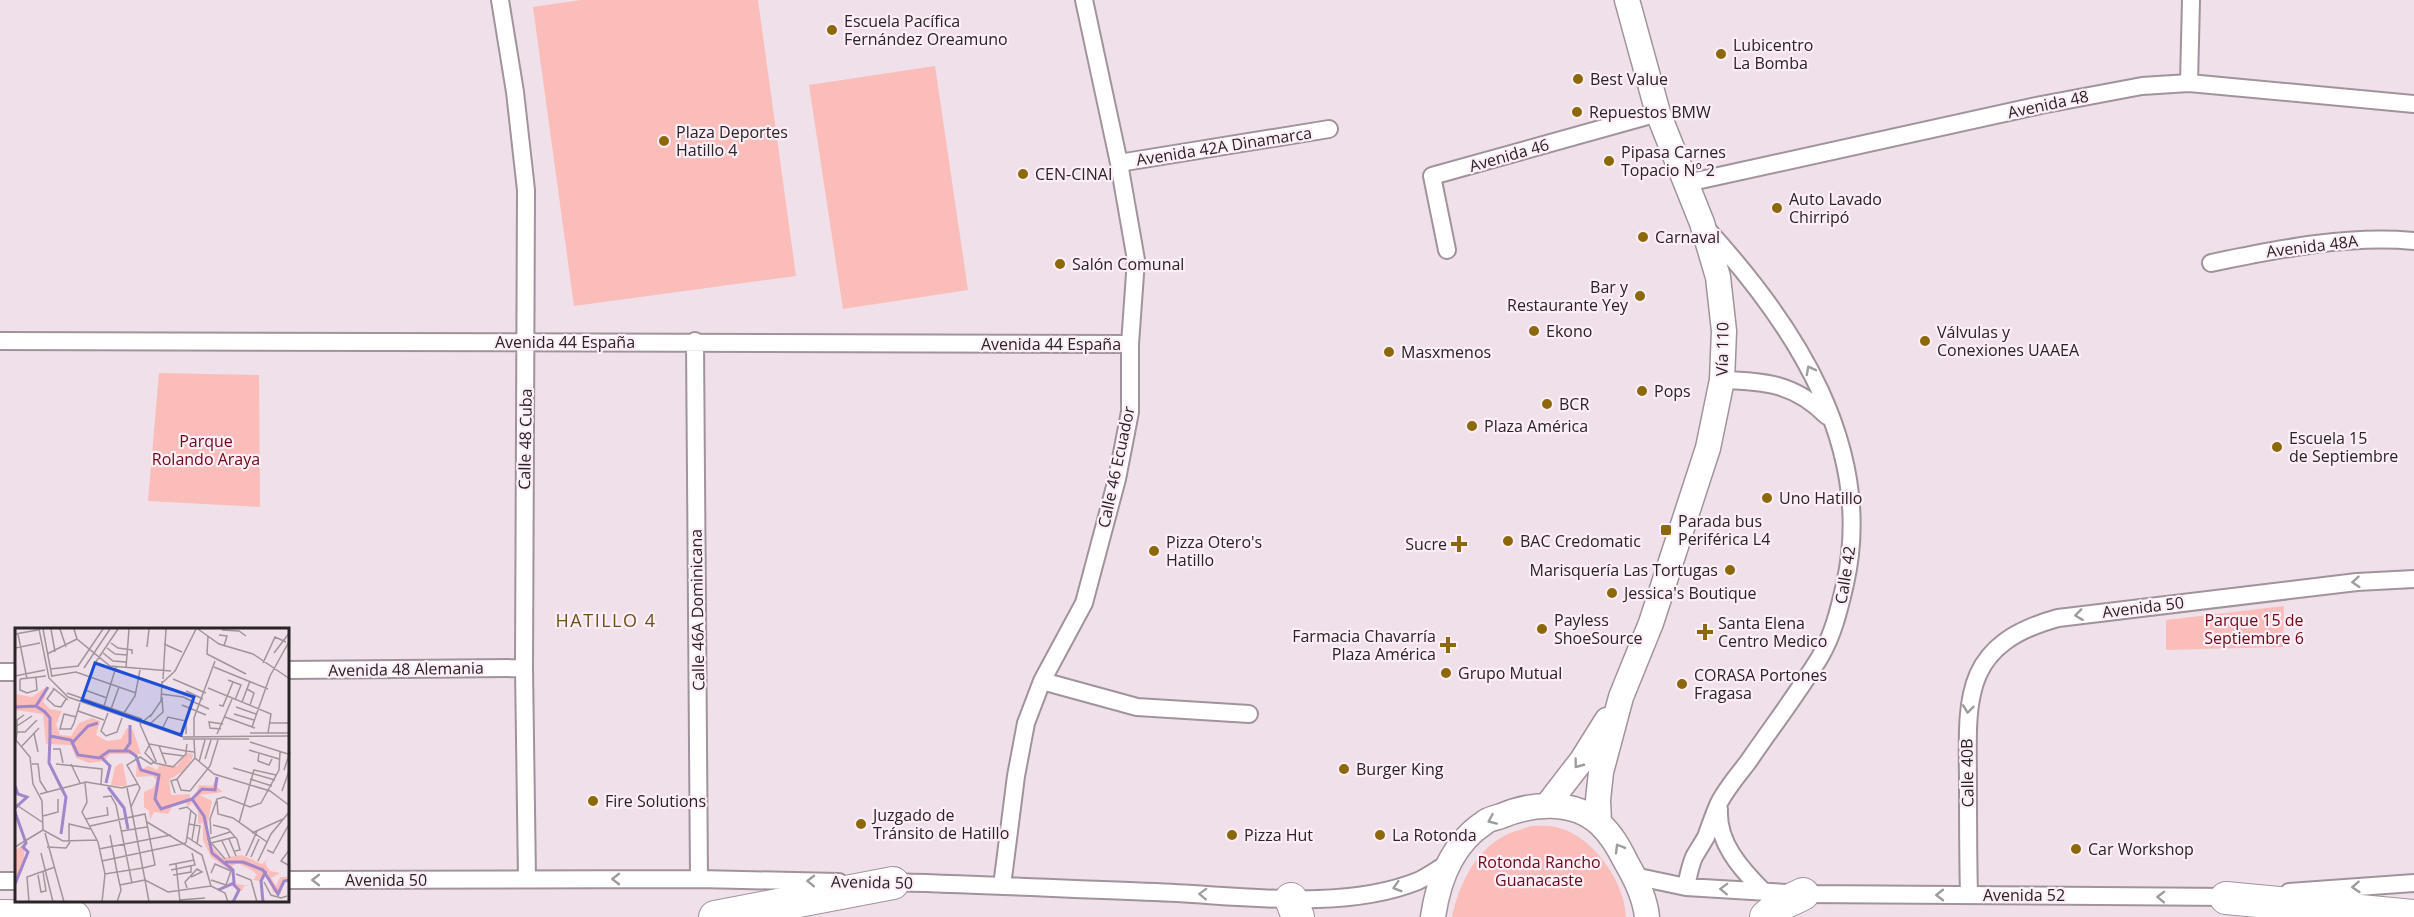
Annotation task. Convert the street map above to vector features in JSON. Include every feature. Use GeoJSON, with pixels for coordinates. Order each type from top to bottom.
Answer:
{"type":"FeatureCollection","features":[{"type":"Feature","properties":{"kind":"highway"},"geometry":{"type":"LineString","coordinates":[[715,917],[893,883]]}},
{"type":"Feature","properties":{"kind":"highway"},"geometry":{"type":"LineString","coordinates":[[1764,904],[1780,905],[1803,894]]}},
{"type":"Feature","properties":{"kind":"highway"},"geometry":{"type":"LineString","coordinates":[[2226,898],[2414,916]]}},
{"type":"Feature","properties":{"kind":"highway"},"geometry":{"type":"LineString","coordinates":[[0,916],[74,917]]}},
{"type":"Feature","properties":{"kind":"main road","name":"Vía 110"},"geometry":{"type":"LineString","coordinates":[[1599,823],[1598,800],[1601,772],[1621,697],[1652,623],[1708,447],[1722,380],[1724,331],[1718,277],[1688,183],[1658,113],[1627,0]]}},
{"type":"Feature","properties":{"kind":"main road","name":"Vía 110"},"geometry":{"type":"LineString","coordinates":[[1548,804],[1582,760],[1621,697]]}},
{"type":"Feature","properties":{"kind":"main road"},"geometry":{"type":"LineString","coordinates":[[1433,917],[1437,892],[1449,862],[1460,846],[1484,822],[1520,808],[1548,804],[1578,812],[1599,823],[1615,840],[1646,903],[1647,917]]}},
{"type":"Feature","properties":{"kind":"street","name":"Calle 48 Cuba"},"geometry":{"type":"LineString","coordinates":[[500,0],[515,92],[526,190],[524,668],[527,879]]}},
{"type":"Feature","properties":{"kind":"street","name":"Calle 46 Ecuador"},"geometry":{"type":"LineString","coordinates":[[1002,886],[1016,776],[1026,723],[1042,681],[1084,603],[1117,479],[1130,412],[1130,344],[1136,260],[1119,163],[1084,0]]}},
{"type":"Feature","properties":{"kind":"street"},"geometry":{"type":"LineString","coordinates":[[2189,83],[2191,0]]}},
{"type":"Feature","properties":{"kind":"street","name":"Avenida 48"},"geometry":{"type":"LineString","coordinates":[[1688,183],[2052,102],[2142,86],[2189,83],[2414,104]]}},
{"type":"Feature","properties":{"kind":"street","name":"Avenida 46"},"geometry":{"type":"LineString","coordinates":[[1447,250],[1432,176],[1658,113]]}},
{"type":"Feature","properties":{"kind":"street","name":"Avenida 42A Dinamarca"},"geometry":{"type":"LineString","coordinates":[[1119,163],[1329,129]]}},
{"type":"Feature","properties":{"kind":"street","name":"Calle 42"},"geometry":{"type":"LineString","coordinates":[[1686,887],[1694,858],[1720,802],[1821,655],[1838,618],[1849,567],[1851,518],[1850,487],[1834,423],[1811,372],[1780,319],[1744,269],[1702,223]]}},
{"type":"Feature","properties":{"kind":"street","name":"Avenida 48A"},"geometry":{"type":"LineString","coordinates":[[2211,263],[2330,241],[2414,241]]}},
{"type":"Feature","properties":{"kind":"street","name":"Avenida 44 España"},"geometry":{"type":"LineString","coordinates":[[0,341],[526,343],[695,341],[1130,344]]}},
{"type":"Feature","properties":{"kind":"street","name":"Calle 46A Dominicana"},"geometry":{"type":"LineString","coordinates":[[695,341],[699,879]]}},
{"type":"Feature","properties":{"kind":"street","name":"Calle 42"},"geometry":{"type":"LineString","coordinates":[[1722,380],[1753,381],[1784,386],[1812,400],[1834,423]]}},
{"type":"Feature","properties":{"kind":"street","name":"Avenida 50"},"geometry":{"type":"LineString","coordinates":[[1990,655],[2003,642],[2019,632],[2058,618],[2357,582],[2414,579]]}},
{"type":"Feature","properties":{"kind":"street","name":"Calle 40B"},"geometry":{"type":"LineString","coordinates":[[1969,895],[1967,718],[1973,685],[1990,655]]}},
{"type":"Feature","properties":{"kind":"street","name":"Avenida 48 Alemania"},"geometry":{"type":"LineString","coordinates":[[290,670],[524,668]]}},
{"type":"Feature","properties":{"kind":"street"},"geometry":{"type":"LineString","coordinates":[[1042,681],[1137,707],[1249,714]]}},
{"type":"Feature","properties":{"kind":"street"},"geometry":{"type":"LineString","coordinates":[[1720,802],[1719,822],[1724,841],[1752,880],[1764,904]]}},
{"type":"Feature","properties":{"kind":"street","name":"Avenida 50"},"geometry":{"type":"LineString","coordinates":[[290,880],[699,879],[1002,886],[1295,908],[1384,891],[1419,880],[1449,862]]}},
{"type":"Feature","properties":{"kind":"street"},"geometry":{"type":"LineString","coordinates":[[1634,876],[1764,904]]}},
{"type":"Feature","properties":{"kind":"street","name":"Avenida 52"},"geometry":{"type":"LineString","coordinates":[[1803,894],[2226,898],[2414,883]]}},
{"type":"Feature","properties":{"kind":"green space","name":"Plaza Deportes Hatillo 4"},"geometry":{"type":"Polygon","coordinates":[[[581,0],[758,0],[796,276],[574,306],[533,7],[581,0]]]}},
{"type":"Feature","properties":{"kind":"green space"},"geometry":{"type":"Polygon","coordinates":[[[935,66],[968,290],[843,309],[809,85],[935,66]]]}},
{"type":"Feature","properties":{"kind":"green space","name":"Parque Rolando Araya"},"geometry":{"type":"Polygon","coordinates":[[[159,373],[259,375],[260,507],[148,501],[159,373]]]}},
{"type":"Feature","properties":{"kind":"green space","name":"Parque 15 de Septiembre 6"},"geometry":{"type":"Polygon","coordinates":[[[2284,606],[2283,647],[2166,650],[2166,620],[2284,606]]]}},
{"type":"Feature","properties":{"kind":"green space","name":"Rotonda Rancho Guanacaste"},"geometry":{"type":"Polygon","coordinates":[[[1531,826],[1553,826],[1572,833],[1595,851],[1614,876],[1620,890],[1626,917],[1452,917],[1459,893],[1476,860],[1493,843],[1504,836],[1531,826]]]}},
{"type":"Feature","properties":{"kind":"place","name":"Escuela Pacífica Fernández Oreamuno"},"geometry":{"type":"Point","coordinates":[832,30]}},
{"type":"Feature","properties":{"kind":"place","name":"Lubicentro La Bomba"},"geometry":{"type":"Point","coordinates":[1721,54]}},
{"type":"Feature","properties":{"kind":"place","name":"Best Value"},"geometry":{"type":"Point","coordinates":[1578,79]}},
{"type":"Feature","properties":{"kind":"place","name":"Repuestos BMW"},"geometry":{"type":"Point","coordinates":[1577,112]}},
{"type":"Feature","properties":{"kind":"place","name":"Plaza Deportes Hatillo 4"},"geometry":{"type":"Point","coordinates":[664,141]}},
{"type":"Feature","properties":{"kind":"place","name":"Pipasa Carnes Topacio Nº 2"},"geometry":{"type":"Point","coordinates":[1609,161]}},
{"type":"Feature","properties":{"kind":"place","name":"CEN-CINAI"},"geometry":{"type":"Point","coordinates":[1023,174]}},
{"type":"Feature","properties":{"kind":"place","name":"Auto Lavado Chirripó"},"geometry":{"type":"Point","coordinates":[1777,208]}},
{"type":"Feature","properties":{"kind":"place","name":"Carnaval"},"geometry":{"type":"Point","coordinates":[1643,237]}},
{"type":"Feature","properties":{"kind":"place","name":"Salón Comunal"},"geometry":{"type":"Point","coordinates":[1060,264]}},
{"type":"Feature","properties":{"kind":"place","name":"Bar y Restaurante Yey"},"geometry":{"type":"Point","coordinates":[1640,296]}},
{"type":"Feature","properties":{"kind":"place","name":"Ekono"},"geometry":{"type":"Point","coordinates":[1534,331]}},
{"type":"Feature","properties":{"kind":"place","name":"Válvulas y Conexiones UAAEA"},"geometry":{"type":"Point","coordinates":[1925,341]}},
{"type":"Feature","properties":{"kind":"place","name":"Masxmenos"},"geometry":{"type":"Point","coordinates":[1389,352]}},
{"type":"Feature","properties":{"kind":"place","name":"Pops"},"geometry":{"type":"Point","coordinates":[1642,391]}},
{"type":"Feature","properties":{"kind":"place","name":"BCR"},"geometry":{"type":"Point","coordinates":[1547,404]}},
{"type":"Feature","properties":{"kind":"place","name":"Plaza América"},"geometry":{"type":"Point","coordinates":[1472,426]}},
{"type":"Feature","properties":{"kind":"place","name":"Escuela 15 de Septiembre"},"geometry":{"type":"Point","coordinates":[2277,447]}},
{"type":"Feature","properties":{"kind":"place","name":"Uno Hatillo"},"geometry":{"type":"Point","coordinates":[1767,498]}},
{"type":"Feature","properties":{"kind":"place","name":"Parada bus Periférica L4"},"geometry":{"type":"Point","coordinates":[1666,530]}},
{"type":"Feature","properties":{"kind":"place","name":"BAC Credomatic"},"geometry":{"type":"Point","coordinates":[1508,541]}},
{"type":"Feature","properties":{"kind":"place","name":"Sucre"},"geometry":{"type":"Point","coordinates":[1459,544]}},
{"type":"Feature","properties":{"kind":"place","name":"Pizza Otero's Hatillo"},"geometry":{"type":"Point","coordinates":[1154,551]}},
{"type":"Feature","properties":{"kind":"place","name":"Marisquería Las Tortugas"},"geometry":{"type":"Point","coordinates":[1730,570]}},
{"type":"Feature","properties":{"kind":"place","name":"Jessica's Boutique"},"geometry":{"type":"Point","coordinates":[1612,593]}},
{"type":"Feature","properties":{"kind":"place","name":"Payless ShoeSource"},"geometry":{"type":"Point","coordinates":[1542,629]}},
{"type":"Feature","properties":{"kind":"place","name":"Santa Elena Centro Medico"},"geometry":{"type":"Point","coordinates":[1705,632]}},
{"type":"Feature","properties":{"kind":"place","name":"Farmacia Chavarría Plaza América"},"geometry":{"type":"Point","coordinates":[1448,645]}},
{"type":"Feature","properties":{"kind":"place","name":"Grupo Mutual"},"geometry":{"type":"Point","coordinates":[1446,673]}},
{"type":"Feature","properties":{"kind":"place","name":"CORASA Portones Fragasa"},"geometry":{"type":"Point","coordinates":[1682,684]}},
{"type":"Feature","properties":{"kind":"place","name":"Burger King"},"geometry":{"type":"Point","coordinates":[1344,769]}},
{"type":"Feature","properties":{"kind":"place","name":"Fire Solutions"},"geometry":{"type":"Point","coordinates":[593,801]}},
{"type":"Feature","properties":{"kind":"place","name":"Juzgado de Tránsito de Hatillo"},"geometry":{"type":"Point","coordinates":[861,824]}},
{"type":"Feature","properties":{"kind":"place","name":"Pizza Hut"},"geometry":{"type":"Point","coordinates":[1232,835]}},
{"type":"Feature","properties":{"kind":"place","name":"La Rotonda"},"geometry":{"type":"Point","coordinates":[1380,835]}},
{"type":"Feature","properties":{"kind":"place","name":"Car Workshop"},"geometry":{"type":"Point","coordinates":[2076,849]}},
{"type":"Feature","properties":{"kind":"district","name":"HATILLO 4"},"geometry":{"type":"Point","coordinates":[606,621]}}]}
